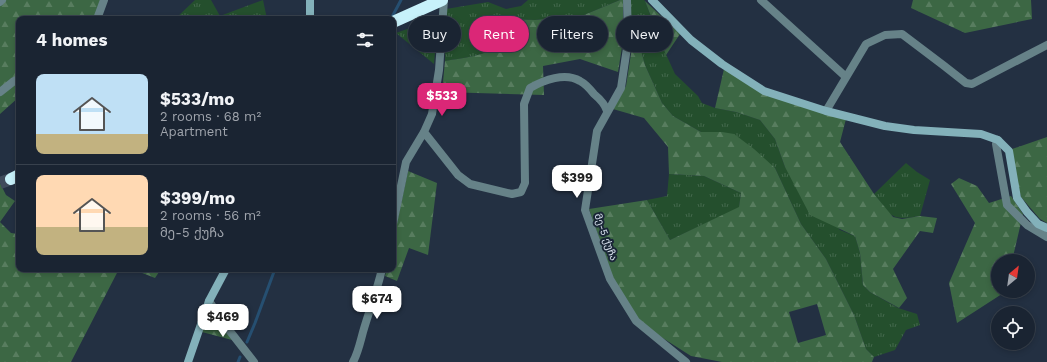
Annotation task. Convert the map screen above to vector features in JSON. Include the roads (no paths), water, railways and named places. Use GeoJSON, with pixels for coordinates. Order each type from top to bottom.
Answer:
{"type":"FeatureCollection","features":[{"type":"Feature","properties":{"kind":"highway"},"geometry":{"type":"LineString","coordinates":[[396,21],[443,0]]}},
{"type":"Feature","properties":{"kind":"street"},"geometry":{"type":"LineString","coordinates":[[98,16],[104,0]]}},
{"type":"Feature","properties":{"kind":"street"},"geometry":{"type":"LineString","coordinates":[[310,0],[310,16]]}},
{"type":"Feature","properties":{"kind":"street"},"geometry":{"type":"LineString","coordinates":[[396,210],[406,162],[424,132],[432,114],[438,70],[443,0]]}},
{"type":"Feature","properties":{"kind":"street","name":"მე-5 ქუჩა"},"geometry":{"type":"LineString","coordinates":[[627,0],[628,41],[621,88],[597,131],[585,210],[610,279],[636,321],[686,362]]}},
{"type":"Feature","properties":{"kind":"street"},"geometry":{"type":"LineString","coordinates":[[652,0],[691,40],[722,64],[764,91],[885,126],[914,130],[982,134],[998,140],[1009,151],[1017,198],[1038,224],[1047,228]]}},
{"type":"Feature","properties":{"kind":"street"},"geometry":{"type":"LineString","coordinates":[[761,0],[846,77]]}},
{"type":"Feature","properties":{"kind":"street"},"geometry":{"type":"LineString","coordinates":[[826,110],[866,44],[885,35],[902,34],[966,83],[972,84],[1047,45]]}},
{"type":"Feature","properties":{"kind":"street"},"geometry":{"type":"LineString","coordinates":[[424,132],[458,175],[470,184],[512,194],[521,192],[525,183],[524,104],[530,88],[539,83],[565,76],[580,80],[605,105],[607,111]]}},
{"type":"Feature","properties":{"kind":"street"},"geometry":{"type":"LineString","coordinates":[[0,92],[16,80]]}},
{"type":"Feature","properties":{"kind":"street"},"geometry":{"type":"LineString","coordinates":[[998,140],[996,144],[1007,205],[1027,225],[1047,237]]}},
{"type":"Feature","properties":{"kind":"street"},"geometry":{"type":"LineString","coordinates":[[188,362],[209,301],[224,272]]}},
{"type":"Feature","properties":{"kind":"street"},"geometry":{"type":"LineString","coordinates":[[353,362],[357,354],[381,272]]}},
{"type":"Feature","properties":{"kind":"street"},"geometry":{"type":"LineString","coordinates":[[209,301],[254,362]]}},
{"type":"Feature","properties":{"kind":"waterway"},"geometry":{"type":"LineString","coordinates":[[393,16],[401,0]]}},
{"type":"Feature","properties":{"kind":"waterway"},"geometry":{"type":"LineString","coordinates":[[247,342],[274,272]]}},
{"type":"Feature","properties":{"kind":"waterway"},"geometry":{"type":"LineString","coordinates":[[238,362],[240,357]]}},
{"type":"Feature","properties":{"kind":"tunnel"},"geometry":{"type":"LineString","coordinates":[[0,183],[11,179]]}}]}
